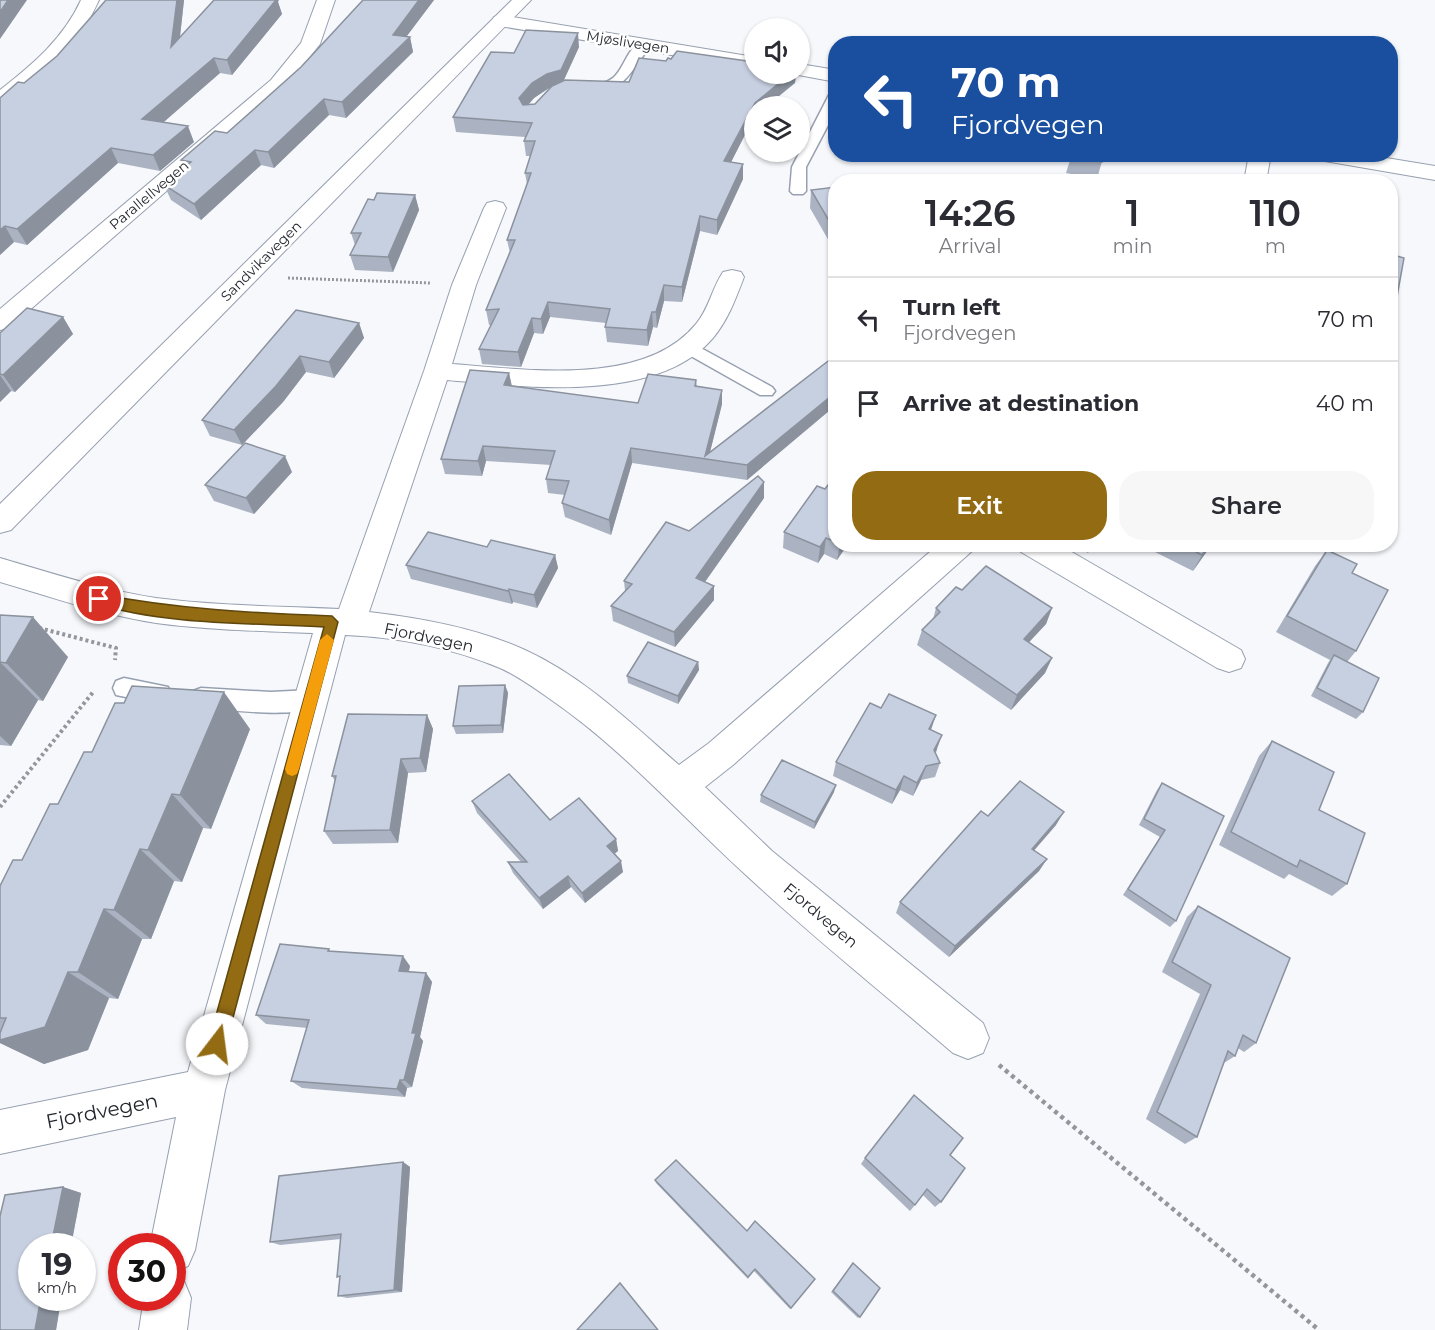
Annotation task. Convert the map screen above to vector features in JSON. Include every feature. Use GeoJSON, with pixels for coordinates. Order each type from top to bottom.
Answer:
{"type":"FeatureCollection","features":[{"type":"Feature","properties":{"kind":"street"},"geometry":{"type":"LineString","coordinates":[[0,100],[65,44],[84,17],[90,0]]}},
{"type":"Feature","properties":{"kind":"street","name":"Parallellvegen"},"geometry":{"type":"LineString","coordinates":[[0,322],[278,84],[310,44],[326,0]]}},
{"type":"Feature","properties":{"kind":"street","name":"Sandvikavegen"},"geometry":{"type":"LineString","coordinates":[[0,522],[522,0]]}},
{"type":"Feature","properties":{"kind":"street","name":"Mjøslivegen"},"geometry":{"type":"LineString","coordinates":[[501,21],[744,61]]}},
{"type":"Feature","properties":{"kind":"street"},"geometry":{"type":"LineString","coordinates":[[810,72],[828,75]]}},
{"type":"Feature","properties":{"kind":"street"},"geometry":{"type":"LineString","coordinates":[[1368,162],[1435,173]]}},
{"type":"Feature","properties":{"kind":"street"},"geometry":{"type":"LineString","coordinates":[[175,1233],[204,1090],[311,700],[437,371],[464,285],[495,208]]}},
{"type":"Feature","properties":{"kind":"street"},"geometry":{"type":"LineString","coordinates":[[437,371],[592,377],[622,374],[666,361],[701,336],[711,322],[732,277]]}},
{"type":"Feature","properties":{"kind":"street"},"geometry":{"type":"LineString","coordinates":[[678,786],[721,754],[951,552]]}},
{"type":"Feature","properties":{"kind":"street"},"geometry":{"type":"LineString","coordinates":[[1046,552],[1229,659]]}},
{"type":"Feature","properties":{"kind":"street","name":"Fjordvegen"},"geometry":{"type":"LineString","coordinates":[[0,570],[99,599],[155,610],[214,616],[341,622],[413,630],[446,637],[512,659],[562,688],[593,710],[759,863],[968,1038]]}},
{"type":"Feature","properties":{"kind":"street","name":"Fjordvegen"},"geometry":{"type":"LineString","coordinates":[[0,1132],[204,1090]]}},
{"type":"Feature","properties":{"kind":"street"},"geometry":{"type":"LineString","coordinates":[[163,1330],[165,1311]]}},
{"type":"Feature","properties":{"kind":"lane"},"geometry":{"type":"LineString","coordinates":[[576,88],[605,88],[614,85],[624,76],[633,58],[644,45]]}},
{"type":"Feature","properties":{"kind":"lane"},"geometry":{"type":"LineString","coordinates":[[798,191],[799,167],[828,111]]}},
{"type":"Feature","properties":{"kind":"lane"},"geometry":{"type":"LineString","coordinates":[[688,347],[766,391]]}},
{"type":"Feature","properties":{"kind":"lane"},"geometry":{"type":"LineString","coordinates":[[124,688],[218,700],[271,702],[311,700]]}},
{"type":"Feature","properties":{"kind":"path"},"geometry":{"type":"LineString","coordinates":[[277,277],[464,285]]}},
{"type":"Feature","properties":{"kind":"path"},"geometry":{"type":"LineString","coordinates":[[37,628],[116,648],[117,654],[113,664]]}},
{"type":"Feature","properties":{"kind":"path"},"geometry":{"type":"LineString","coordinates":[[0,807],[99,684]]}},
{"type":"Feature","properties":{"kind":"path"},"geometry":{"type":"LineString","coordinates":[[968,1038],[1319,1330]]}},
{"type":"Feature","properties":{"kind":"building"},"geometry":{"type":"Polygon","coordinates":[[[0,0],[8,0],[0,12],[0,0]]]}},
{"type":"Feature","properties":{"kind":"building"},"geometry":{"type":"Polygon","coordinates":[[[106,0],[177,0],[171,47],[214,0],[276,0],[227,60],[214,58],[142,119],[188,126],[153,155],[111,148],[17,229],[5,226],[0,230],[0,98],[18,82],[24,83],[57,56],[106,0]]]}},
{"type":"Feature","properties":{"kind":"building"},"geometry":{"type":"Polygon","coordinates":[[[363,0],[419,0],[393,35],[410,37],[342,102],[324,99],[268,152],[255,150],[194,204],[164,185],[191,162],[181,160],[215,131],[227,133],[301,67],[363,0]]]}},
{"type":"Feature","properties":{"kind":"building"},"geometry":{"type":"Polygon","coordinates":[[[526,30],[578,33],[561,70],[547,74],[532,83],[519,98],[523,105],[535,104],[552,86],[565,80],[629,82],[639,58],[666,61],[668,58],[671,59],[677,51],[744,61],[744,84],[778,84],[763,96],[744,96],[744,124],[724,161],[743,164],[717,220],[700,216],[682,287],[664,285],[656,312],[652,312],[647,330],[605,327],[610,309],[548,302],[541,319],[532,318],[518,352],[479,349],[499,309],[486,310],[515,240],[507,240],[531,173],[525,173],[535,141],[524,141],[532,123],[453,117],[491,52],[514,53],[526,30]]]}},
{"type":"Feature","properties":{"kind":"building"},"geometry":{"type":"Polygon","coordinates":[[[828,188],[828,219],[811,190],[828,188]]]}},
{"type":"Feature","properties":{"kind":"building"},"geometry":{"type":"Polygon","coordinates":[[[377,193],[415,195],[388,257],[350,255],[361,233],[351,233],[368,199],[374,200],[377,193]]]}},
{"type":"Feature","properties":{"kind":"building"},"geometry":{"type":"Polygon","coordinates":[[[1398,256],[1404,258],[1398,291],[1398,256]]]}},
{"type":"Feature","properties":{"kind":"building"},"geometry":{"type":"Polygon","coordinates":[[[27,308],[63,317],[3,375],[0,374],[0,333],[27,308]]]}},
{"type":"Feature","properties":{"kind":"building"},"geometry":{"type":"Polygon","coordinates":[[[296,310],[359,323],[329,362],[300,356],[276,386],[234,430],[202,420],[296,310]]]}},
{"type":"Feature","properties":{"kind":"building"},"geometry":{"type":"Polygon","coordinates":[[[828,361],[828,399],[747,465],[631,448],[609,520],[562,503],[569,481],[546,479],[555,451],[483,446],[478,461],[441,459],[470,370],[509,373],[504,385],[638,403],[648,374],[696,380],[695,386],[722,390],[705,456],[828,361]]]}},
{"type":"Feature","properties":{"kind":"building"},"geometry":{"type":"Polygon","coordinates":[[[245,443],[285,456],[246,498],[205,485],[245,443]]]}},
{"type":"Feature","properties":{"kind":"building"},"geometry":{"type":"Polygon","coordinates":[[[758,476],[764,482],[696,578],[714,586],[674,632],[611,606],[632,584],[624,581],[666,522],[689,531],[758,476]]]}},
{"type":"Feature","properties":{"kind":"building"},"geometry":{"type":"Polygon","coordinates":[[[828,485],[828,539],[826,538],[820,547],[784,532],[817,486],[825,489],[828,485]]]}},
{"type":"Feature","properties":{"kind":"building"},"geometry":{"type":"Polygon","coordinates":[[[428,532],[487,547],[491,540],[555,555],[534,595],[509,589],[508,591],[406,565],[428,532]]]}},
{"type":"Feature","properties":{"kind":"building"},"geometry":{"type":"Polygon","coordinates":[[[1326,552],[1331,552],[1357,564],[1352,573],[1388,590],[1356,651],[1287,616],[1326,552]]]}},
{"type":"Feature","properties":{"kind":"building"},"geometry":{"type":"Polygon","coordinates":[[[986,566],[1052,608],[1024,639],[1052,658],[1017,695],[922,630],[940,612],[936,608],[956,587],[962,590],[986,566]]]}},
{"type":"Feature","properties":{"kind":"building"},"geometry":{"type":"Polygon","coordinates":[[[0,615],[33,617],[6,663],[0,662],[0,615]]]}},
{"type":"Feature","properties":{"kind":"building"},"geometry":{"type":"Polygon","coordinates":[[[648,642],[698,662],[678,696],[627,676],[648,642]]]}},
{"type":"Feature","properties":{"kind":"building"},"geometry":{"type":"Polygon","coordinates":[[[1334,655],[1379,678],[1363,712],[1317,688],[1334,655]]]}},
{"type":"Feature","properties":{"kind":"building"},"geometry":{"type":"Polygon","coordinates":[[[505,685],[501,725],[453,726],[459,686],[505,685]]]}},
{"type":"Feature","properties":{"kind":"building"},"geometry":{"type":"Polygon","coordinates":[[[132,686],[224,692],[180,795],[172,794],[148,850],[140,849],[114,910],[104,909],[78,972],[68,972],[45,1027],[0,1040],[0,1033],[6,1018],[0,1018],[0,886],[13,860],[22,860],[50,804],[58,804],[84,752],[92,752],[115,703],[124,703],[132,686]]]}},
{"type":"Feature","properties":{"kind":"building"},"geometry":{"type":"Polygon","coordinates":[[[889,694],[936,715],[929,729],[942,735],[934,750],[940,763],[926,766],[917,783],[904,776],[896,790],[836,762],[870,703],[881,708],[889,694]]]}},
{"type":"Feature","properties":{"kind":"building"},"geometry":{"type":"Polygon","coordinates":[[[348,714],[427,715],[420,758],[401,759],[390,830],[324,831],[336,776],[332,776],[348,714]]]}},
{"type":"Feature","properties":{"kind":"building"},"geometry":{"type":"Polygon","coordinates":[[[1272,741],[1334,772],[1319,810],[1365,833],[1347,884],[1300,860],[1297,867],[1231,832],[1272,741]]]}},
{"type":"Feature","properties":{"kind":"building"},"geometry":{"type":"Polygon","coordinates":[[[782,760],[836,785],[815,822],[761,795],[782,760]]]}},
{"type":"Feature","properties":{"kind":"building"},"geometry":{"type":"Polygon","coordinates":[[[509,774],[550,820],[579,798],[616,839],[607,846],[621,861],[582,893],[568,876],[539,898],[508,862],[527,862],[472,801],[509,774]]]}},
{"type":"Feature","properties":{"kind":"building"},"geometry":{"type":"Polygon","coordinates":[[[1020,781],[1064,812],[1032,849],[1047,859],[955,946],[900,902],[981,811],[988,816],[1020,781]]]}},
{"type":"Feature","properties":{"kind":"building"},"geometry":{"type":"Polygon","coordinates":[[[1162,783],[1224,816],[1176,921],[1128,889],[1165,830],[1144,819],[1162,783]]]}},
{"type":"Feature","properties":{"kind":"building"},"geometry":{"type":"Polygon","coordinates":[[[1198,906],[1290,958],[1256,1043],[1243,1035],[1235,1056],[1228,1051],[1197,1137],[1157,1112],[1211,985],[1172,962],[1198,906]]]}},
{"type":"Feature","properties":{"kind":"building"},"geometry":{"type":"Polygon","coordinates":[[[280,944],[329,949],[328,951],[403,956],[399,971],[426,973],[412,1033],[416,1033],[404,1080],[400,1080],[397,1089],[291,1081],[309,1020],[256,1015],[280,944]]]}},
{"type":"Feature","properties":{"kind":"building"},"geometry":{"type":"Polygon","coordinates":[[[914,1095],[963,1138],[950,1155],[965,1168],[941,1202],[927,1189],[915,1205],[865,1158],[914,1095]]]}},
{"type":"Feature","properties":{"kind":"building"},"geometry":{"type":"Polygon","coordinates":[[[676,1160],[747,1231],[755,1221],[815,1279],[791,1308],[755,1269],[748,1277],[655,1180],[676,1160]]]}},
{"type":"Feature","properties":{"kind":"building"},"geometry":{"type":"Polygon","coordinates":[[[403,1162],[394,1290],[338,1296],[340,1276],[337,1277],[341,1234],[270,1242],[279,1176],[403,1162]]]}},
{"type":"Feature","properties":{"kind":"building"},"geometry":{"type":"Polygon","coordinates":[[[63,1187],[54,1233],[18,1233],[18,1311],[39,1311],[35,1330],[0,1330],[0,1216],[5,1195],[63,1187]]]}},
{"type":"Feature","properties":{"kind":"building"},"geometry":{"type":"Polygon","coordinates":[[[853,1263],[880,1288],[860,1317],[833,1291],[853,1263]]]}},
{"type":"Feature","properties":{"kind":"building"},"geometry":{"type":"Polygon","coordinates":[[[620,1283],[658,1330],[577,1330],[620,1283]]]}},
{"type":"Feature","properties":{"kind":"slow traffic"},"geometry":{"type":"LineString","coordinates":[[292,769],[327,640]]}},
{"type":"Feature","properties":{"kind":"route"},"geometry":{"type":"LineString","coordinates":[[99,599],[155,610],[214,616],[332,622],[217,1044]]}}]}
